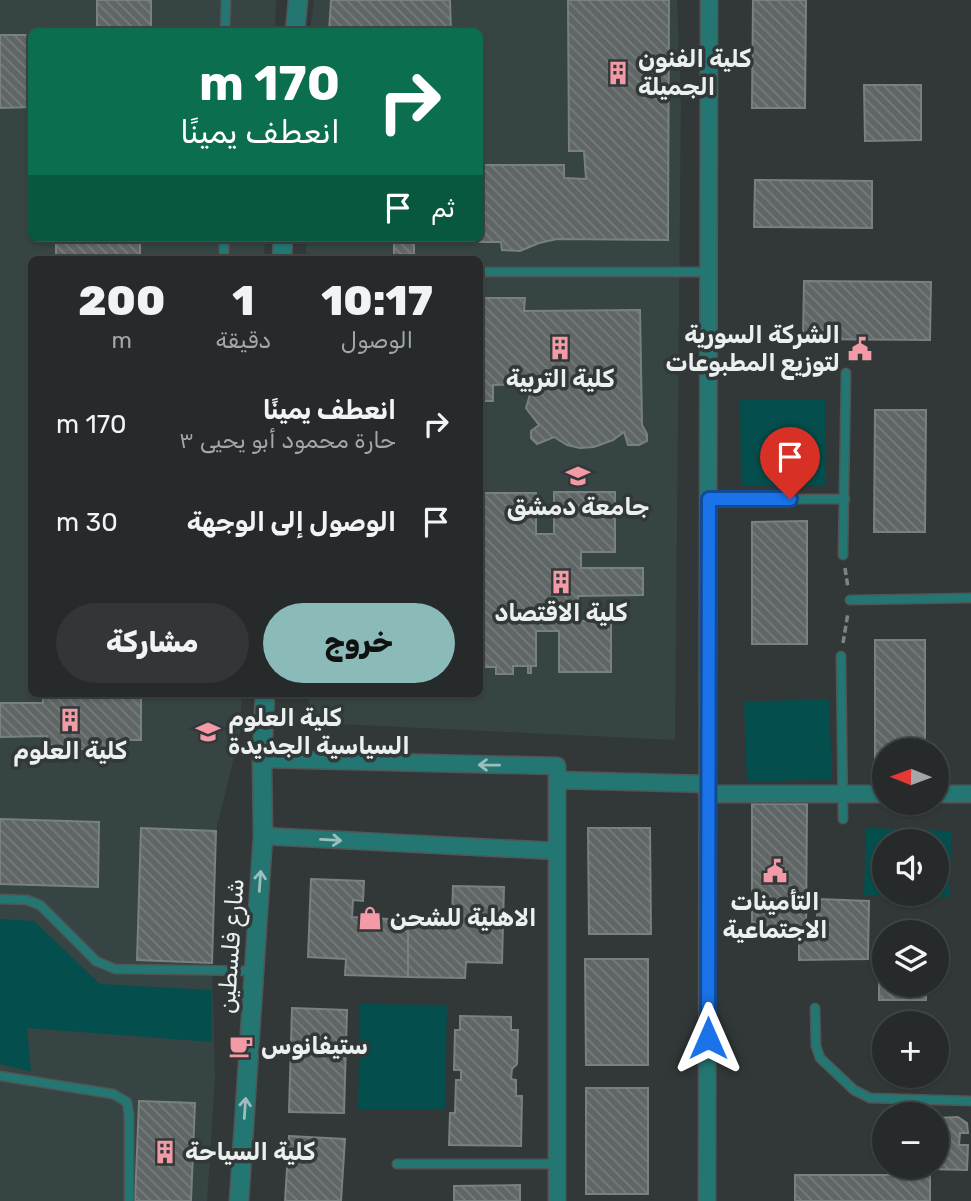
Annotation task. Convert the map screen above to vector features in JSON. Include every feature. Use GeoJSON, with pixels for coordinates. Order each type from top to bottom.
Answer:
{"type":"FeatureCollection","features":[{"type":"Feature","properties":{"kind":"street"},"geometry":{"type":"LineString","coordinates":[[295,28],[298,0]]}},
{"type":"Feature","properties":{"kind":"street"},"geometry":{"type":"LineString","coordinates":[[708,1201],[709,0]]}},
{"type":"Feature","properties":{"kind":"street","name":"شارع فلسطين"},"geometry":{"type":"LineString","coordinates":[[239,1201],[263,836],[265,697]]}},
{"type":"Feature","properties":{"kind":"street"},"geometry":{"type":"LineString","coordinates":[[262,759],[557,773],[708,789],[872,794]]}},
{"type":"Feature","properties":{"kind":"street"},"geometry":{"type":"LineString","coordinates":[[557,773],[557,1201]]}},
{"type":"Feature","properties":{"kind":"street"},"geometry":{"type":"LineString","coordinates":[[949,794],[971,794]]}},
{"type":"Feature","properties":{"kind":"street"},"geometry":{"type":"LineString","coordinates":[[263,836],[556,851]]}},
{"type":"Feature","properties":{"kind":"lane"},"geometry":{"type":"LineString","coordinates":[[225,28],[226,0]]}},
{"type":"Feature","properties":{"kind":"lane"},"geometry":{"type":"LineString","coordinates":[[483,272],[709,272]]}},
{"type":"Feature","properties":{"kind":"lane"},"geometry":{"type":"LineString","coordinates":[[843,555],[846,373]]}},
{"type":"Feature","properties":{"kind":"lane"},"geometry":{"type":"LineString","coordinates":[[709,499],[845,499]]}},
{"type":"Feature","properties":{"kind":"lane"},"geometry":{"type":"LineString","coordinates":[[850,600],[971,598]]}},
{"type":"Feature","properties":{"kind":"lane"},"geometry":{"type":"LineString","coordinates":[[841,656],[843,819]]}},
{"type":"Feature","properties":{"kind":"lane"},"geometry":{"type":"LineString","coordinates":[[0,899],[27,900],[40,905],[96,961],[115,968],[254,971]]}},
{"type":"Feature","properties":{"kind":"lane"},"geometry":{"type":"LineString","coordinates":[[815,1008],[816,1045],[820,1058],[854,1090],[870,1098],[971,1101]]}},
{"type":"Feature","properties":{"kind":"lane"},"geometry":{"type":"LineString","coordinates":[[0,1076],[113,1094],[127,1102],[129,1201]]}},
{"type":"Feature","properties":{"kind":"lane"},"geometry":{"type":"LineString","coordinates":[[397,1164],[557,1164]]}},
{"type":"Feature","properties":{"kind":"shaded area"},"geometry":{"type":"Polygon","coordinates":[[[0,0],[276,0],[275,28],[28,28],[28,242],[265,242],[264,256],[28,256],[28,697],[242,697],[240,732],[216,831],[212,963],[215,1079],[207,1201],[0,1201],[0,0]]]}},
{"type":"Feature","properties":{"kind":"shaded area","name":"جامعة دمشق"},"geometry":{"type":"Polygon","coordinates":[[[314,0],[677,0],[681,99],[675,740],[339,724],[316,715],[306,697],[483,697],[483,256],[306,256],[306,242],[483,242],[483,28],[310,28],[314,0]]]}},
{"type":"Feature","properties":{"kind":"shaded area"},"geometry":{"type":"Polygon","coordinates":[[[740,400],[825,400],[826,485],[741,485],[740,400]]]}},
{"type":"Feature","properties":{"kind":"shaded area"},"geometry":{"type":"Polygon","coordinates":[[[829,699],[832,779],[747,782],[744,702],[829,699]]]}},
{"type":"Feature","properties":{"kind":"shaded area"},"geometry":{"type":"Polygon","coordinates":[[[866,828],[895,829],[872,829],[872,895],[864,895],[866,828]]]}},
{"type":"Feature","properties":{"kind":"shaded area"},"geometry":{"type":"Polygon","coordinates":[[[949,831],[952,831],[949,897],[949,831]]]}},
{"type":"Feature","properties":{"kind":"shaded area"},"geometry":{"type":"Polygon","coordinates":[[[0,919],[34,921],[100,984],[212,990],[212,1042],[27,1028],[31,1072],[0,1064],[0,919]]]}},
{"type":"Feature","properties":{"kind":"shaded area"},"geometry":{"type":"Polygon","coordinates":[[[360,1004],[447,1005],[445,1110],[358,1109],[360,1004]]]}},
{"type":"Feature","properties":{"kind":"building"},"geometry":{"type":"Polygon","coordinates":[[[97,0],[151,0],[151,28],[97,28],[97,0]]]}},
{"type":"Feature","properties":{"kind":"building"},"geometry":{"type":"Polygon","coordinates":[[[331,0],[450,0],[451,28],[329,28],[331,0]]]}},
{"type":"Feature","properties":{"kind":"building","name":"كلية الفنون الجميلة"},"geometry":{"type":"Polygon","coordinates":[[[568,0],[669,0],[668,240],[557,239],[520,251],[502,250],[501,242],[483,242],[483,165],[564,165],[564,178],[586,179],[584,151],[569,151],[568,0]]]}},
{"type":"Feature","properties":{"kind":"building"},"geometry":{"type":"Polygon","coordinates":[[[753,0],[806,0],[805,108],[752,108],[753,0]]]}},
{"type":"Feature","properties":{"kind":"building"},"geometry":{"type":"Polygon","coordinates":[[[0,35],[28,35],[28,107],[0,108],[0,35]]]}},
{"type":"Feature","properties":{"kind":"building"},"geometry":{"type":"Polygon","coordinates":[[[864,85],[921,85],[921,140],[865,141],[864,85]]]}},
{"type":"Feature","properties":{"kind":"building"},"geometry":{"type":"Polygon","coordinates":[[[755,180],[872,181],[872,228],[754,227],[755,180]]]}},
{"type":"Feature","properties":{"kind":"building"},"geometry":{"type":"Polygon","coordinates":[[[56,242],[140,242],[140,256],[56,256],[56,242]]]}},
{"type":"Feature","properties":{"kind":"building"},"geometry":{"type":"Polygon","coordinates":[[[380,242],[414,242],[414,254],[394,255],[394,243],[380,242]]]}},
{"type":"Feature","properties":{"kind":"building"},"geometry":{"type":"Polygon","coordinates":[[[804,281],[931,282],[930,340],[803,339],[804,281]]]}},
{"type":"Feature","properties":{"kind":"building","name":"كلية التربية"},"geometry":{"type":"Polygon","coordinates":[[[483,298],[525,298],[524,311],[640,310],[642,425],[647,441],[639,445],[628,445],[624,432],[613,440],[594,447],[567,445],[554,437],[537,444],[531,438],[531,431],[539,425],[526,408],[533,384],[493,385],[493,401],[483,401],[483,298]]]}},
{"type":"Feature","properties":{"kind":"building"},"geometry":{"type":"Polygon","coordinates":[[[875,410],[926,410],[925,532],[874,532],[875,410]]]}},
{"type":"Feature","properties":{"kind":"building","name":"كلية الاقتصاد"},"geometry":{"type":"Polygon","coordinates":[[[554,492],[615,492],[615,552],[581,552],[581,568],[643,568],[643,595],[578,596],[578,621],[611,621],[611,672],[559,672],[559,631],[536,631],[536,666],[531,666],[531,673],[528,673],[528,666],[513,666],[513,674],[496,674],[496,667],[484,667],[483,675],[483,493],[536,493],[536,534],[554,534],[554,492]]]}},
{"type":"Feature","properties":{"kind":"building"},"geometry":{"type":"Polygon","coordinates":[[[807,521],[807,644],[752,644],[752,522],[807,521]]]}},
{"type":"Feature","properties":{"kind":"building"},"geometry":{"type":"Polygon","coordinates":[[[875,640],[925,640],[925,738],[875,738],[875,640]]]}},
{"type":"Feature","properties":{"kind":"building","name":"كلية العلوم"},"geometry":{"type":"Polygon","coordinates":[[[43,697],[141,697],[141,740],[107,740],[107,749],[47,749],[47,736],[0,737],[0,703],[43,703],[43,697]]]}},
{"type":"Feature","properties":{"kind":"building"},"geometry":{"type":"Polygon","coordinates":[[[752,804],[807,804],[806,933],[752,933],[752,804]]]}},
{"type":"Feature","properties":{"kind":"building","name":"كلية العلوم"},"geometry":{"type":"Polygon","coordinates":[[[0,819],[99,822],[98,887],[0,884],[0,819]]]}},
{"type":"Feature","properties":{"kind":"building"},"geometry":{"type":"Polygon","coordinates":[[[141,828],[216,831],[212,963],[137,960],[141,828]]]}},
{"type":"Feature","properties":{"kind":"building"},"geometry":{"type":"Polygon","coordinates":[[[588,828],[650,828],[651,934],[589,934],[588,828]]]}},
{"type":"Feature","properties":{"kind":"building"},"geometry":{"type":"Polygon","coordinates":[[[311,879],[364,881],[363,901],[353,900],[352,917],[408,920],[408,977],[345,975],[346,959],[308,957],[311,879]]]}},
{"type":"Feature","properties":{"kind":"building"},"geometry":{"type":"Polygon","coordinates":[[[453,886],[504,887],[502,963],[466,962],[465,978],[408,977],[408,920],[452,919],[453,886]]]}},
{"type":"Feature","properties":{"kind":"building"},"geometry":{"type":"Polygon","coordinates":[[[818,899],[869,901],[868,959],[799,960],[799,938],[816,937],[818,899]]]}},
{"type":"Feature","properties":{"kind":"building"},"geometry":{"type":"Polygon","coordinates":[[[585,959],[648,959],[648,1065],[586,1065],[585,959]]]}},
{"type":"Feature","properties":{"kind":"building"},"geometry":{"type":"Polygon","coordinates":[[[879,997],[926,997],[926,1000],[879,1000],[879,997]]]}},
{"type":"Feature","properties":{"kind":"building"},"geometry":{"type":"Polygon","coordinates":[[[292,1008],[347,1010],[344,1113],[289,1112],[292,1008]]]}},
{"type":"Feature","properties":{"kind":"building"},"geometry":{"type":"Polygon","coordinates":[[[460,1016],[511,1017],[511,1030],[518,1030],[517,1064],[512,1069],[511,1079],[516,1080],[516,1096],[522,1096],[521,1146],[449,1145],[450,1113],[455,1113],[456,1080],[461,1080],[461,1070],[454,1070],[455,1030],[460,1030],[460,1016]]]}},
{"type":"Feature","properties":{"kind":"building"},"geometry":{"type":"Polygon","coordinates":[[[586,1088],[648,1088],[648,1194],[586,1194],[586,1088]]]}},
{"type":"Feature","properties":{"kind":"building","name":"كلية السياحة"},"geometry":{"type":"Polygon","coordinates":[[[139,1101],[195,1103],[191,1201],[135,1201],[139,1101]]]}},
{"type":"Feature","properties":{"kind":"building"},"geometry":{"type":"Polygon","coordinates":[[[949,1117],[958,1117],[967,1123],[968,1133],[960,1133],[959,1145],[968,1145],[967,1170],[949,1170],[949,1117]]]}},
{"type":"Feature","properties":{"kind":"building"},"geometry":{"type":"Polygon","coordinates":[[[289,1136],[345,1139],[341,1201],[285,1201],[289,1136]]]}},
{"type":"Feature","properties":{"kind":"building"},"geometry":{"type":"Polygon","coordinates":[[[795,1175],[872,1175],[872,1179],[930,1179],[930,1201],[795,1201],[795,1175]]]}},
{"type":"Feature","properties":{"kind":"building"},"geometry":{"type":"Polygon","coordinates":[[[520,1185],[520,1201],[454,1201],[454,1186],[520,1185]]]}},
{"type":"Feature","properties":{"kind":"place","name":"كلية الفنون الجميلة"},"geometry":{"type":"Point","coordinates":[618,73]}},
{"type":"Feature","properties":{"kind":"place","name":"كلية التربية"},"geometry":{"type":"Point","coordinates":[560,348]}},
{"type":"Feature","properties":{"kind":"place","name":"الشركة السورية لتوزيع المطبوعات"},"geometry":{"type":"Point","coordinates":[860,349]}},
{"type":"Feature","properties":{"kind":"place","name":"جامعة دمشق"},"geometry":{"type":"Point","coordinates":[578,476]}},
{"type":"Feature","properties":{"kind":"place","name":"كلية الاقتصاد"},"geometry":{"type":"Point","coordinates":[561,582]}},
{"type":"Feature","properties":{"kind":"place","name":"كلية العلوم"},"geometry":{"type":"Point","coordinates":[70,720]}},
{"type":"Feature","properties":{"kind":"place","name":"كلية العلوم السياسية الجديدة"},"geometry":{"type":"Point","coordinates":[208,732]}},
{"type":"Feature","properties":{"kind":"place","name":"التأمينات الاجتماعية"},"geometry":{"type":"Point","coordinates":[775,871]}},
{"type":"Feature","properties":{"kind":"place","name":"الاهلية للشحن"},"geometry":{"type":"Point","coordinates":[370,918]}},
{"type":"Feature","properties":{"kind":"place","name":"ستيفانوس"},"geometry":{"type":"Point","coordinates":[241,1046]}},
{"type":"Feature","properties":{"kind":"place","name":"كلية السياحة"},"geometry":{"type":"Point","coordinates":[165,1152]}},
{"type":"Feature","properties":{"kind":"route"},"geometry":{"type":"LineString","coordinates":[[708,1038],[709,499],[790,499]]}}]}
